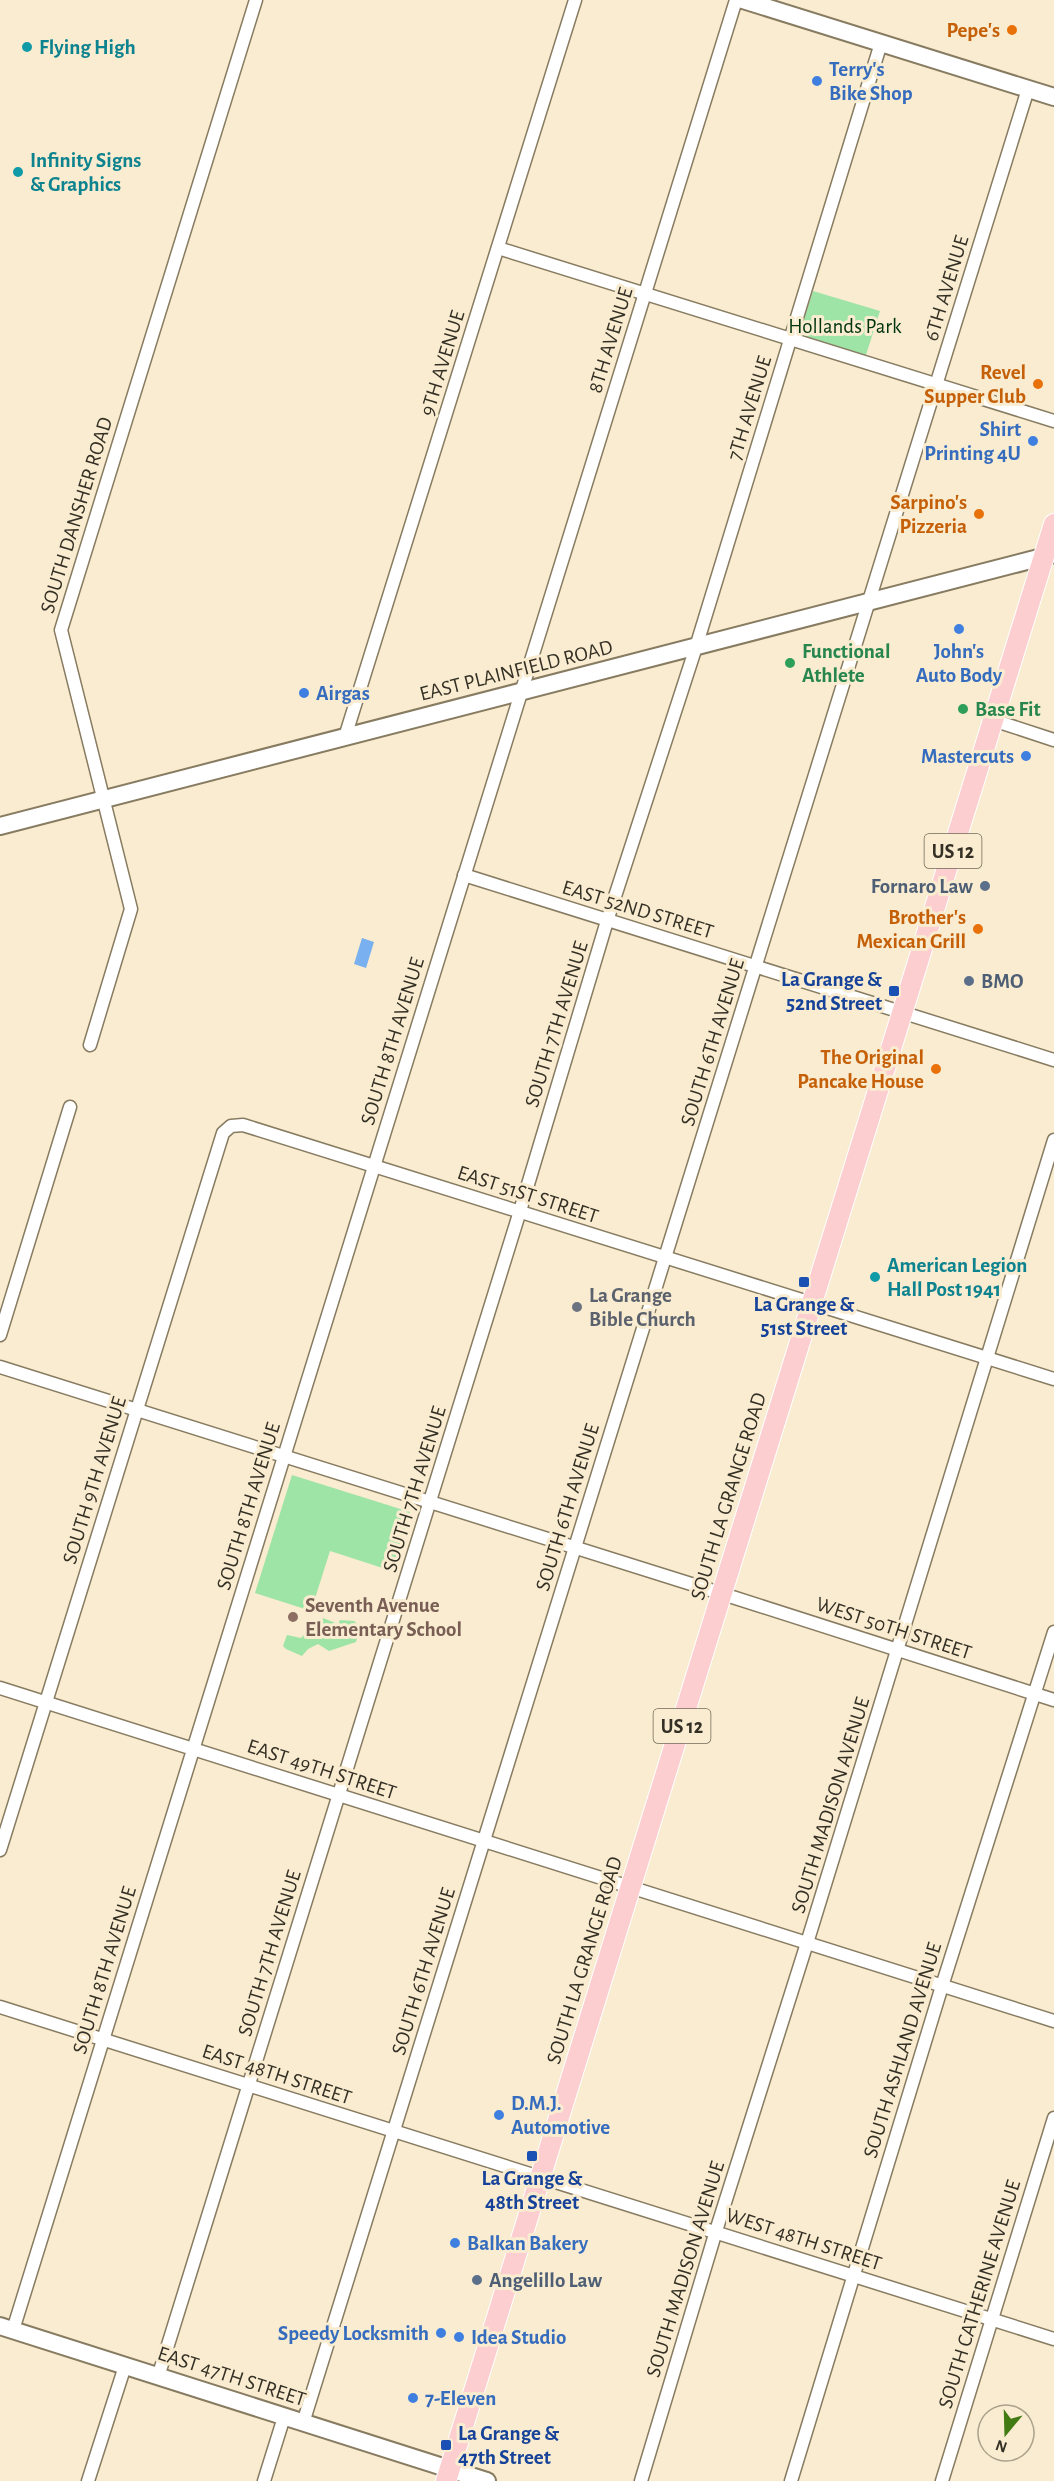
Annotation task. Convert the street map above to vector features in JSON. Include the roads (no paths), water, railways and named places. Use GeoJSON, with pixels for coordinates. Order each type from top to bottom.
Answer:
{"type":"FeatureCollection","features":[{"type":"Feature","properties":{"kind":"main road"},"geometry":{"type":"LineString","coordinates":[[743,0],[1054,97]]}},
{"type":"Feature","properties":{"kind":"main road","name":"SOUTH LA GRANGE ROAD"},"geometry":{"type":"LineString","coordinates":[[448,2475],[993,720],[1049,556],[1054,524]]}},
{"type":"Feature","properties":{"kind":"main road","name":"EAST PLAINFIELD ROAD"},"geometry":{"type":"LineString","coordinates":[[0,826],[1049,556]]}},
{"type":"Feature","properties":{"kind":"main road","name":"EAST 47TH STREET"},"geometry":{"type":"LineString","coordinates":[[6,2328],[303,2423],[448,2475],[487,2481]]}},
{"type":"Feature","properties":{"kind":"street","name":"SOUTH DANSHER ROAD"},"geometry":{"type":"LineString","coordinates":[[90,1045],[131,909],[61,630],[255,0]]}},
{"type":"Feature","properties":{"kind":"street","name":"9TH AVENUE"},"geometry":{"type":"LineString","coordinates":[[345,737],[575,0]]}},
{"type":"Feature","properties":{"kind":"street","name":"8TH AVENUE"},"geometry":{"type":"LineString","coordinates":[[520,692],[736,0]]}},
{"type":"Feature","properties":{"kind":"street","name":"7TH AVENUE"},"geometry":{"type":"LineString","coordinates":[[696,647],[881,43]]}},
{"type":"Feature","properties":{"kind":"street","name":"6TH AVENUE"},"geometry":{"type":"LineString","coordinates":[[869,602],[1028,89]]}},
{"type":"Feature","properties":{"kind":"street"},"geometry":{"type":"LineString","coordinates":[[498,248],[1054,422]]}},
{"type":"Feature","properties":{"kind":"street","name":"SOUTH 6TH AVENUE"},"geometry":{"type":"LineString","coordinates":[[303,2423],[869,602]]}},
{"type":"Feature","properties":{"kind":"street","name":"SOUTH 7TH AVENUE"},"geometry":{"type":"LineString","coordinates":[[158,2377],[520,1212],[607,921],[696,647]]}},
{"type":"Feature","properties":{"kind":"street","name":"SOUTH 8TH AVENUE"},"geometry":{"type":"LineString","coordinates":[[6,2328],[103,2039],[520,692]]}},
{"type":"Feature","properties":{"kind":"street"},"geometry":{"type":"LineString","coordinates":[[993,720],[1054,740]]}},
{"type":"Feature","properties":{"kind":"street","name":"EAST 52ND STREET"},"geometry":{"type":"LineString","coordinates":[[464,875],[1054,1060]]}},
{"type":"Feature","properties":{"kind":"street"},"geometry":{"type":"LineString","coordinates":[[0,1335],[70,1107]]}},
{"type":"Feature","properties":{"kind":"street","name":"EAST 51ST STREET"},"geometry":{"type":"LineString","coordinates":[[231,1126],[243,1125],[1054,1379]]}},
{"type":"Feature","properties":{"kind":"street","name":"SOUTH 9TH AVENUE"},"geometry":{"type":"LineString","coordinates":[[0,1850],[223,1133],[231,1126]]}},
{"type":"Feature","properties":{"kind":"street","name":"SOUTH MADISON AVENUE"},"geometry":{"type":"LineString","coordinates":[[641,2481],[716,2231],[898,1650],[1054,1140]]}},
{"type":"Feature","properties":{"kind":"street","name":"WEST 50TH STREET"},"geometry":{"type":"LineString","coordinates":[[0,1367],[1054,1700]]}},
{"type":"Feature","properties":{"kind":"street","name":"SOUTH ASHLAND AVENUE"},"geometry":{"type":"LineString","coordinates":[[791,2481],[852,2276],[1054,1632]]}},
{"type":"Feature","properties":{"kind":"street","name":"EAST 49TH STREET"},"geometry":{"type":"LineString","coordinates":[[0,1688],[1054,2020]]}},
{"type":"Feature","properties":{"kind":"street","name":"EAST 48TH STREET"},"geometry":{"type":"LineString","coordinates":[[0,2007],[542,2177]]}},
{"type":"Feature","properties":{"kind":"street","name":"SOUTH CATHERINE AVENUE"},"geometry":{"type":"LineString","coordinates":[[942,2481],[1054,2118]]}},
{"type":"Feature","properties":{"kind":"street","name":"WEST 48TH STREET"},"geometry":{"type":"LineString","coordinates":[[542,2177],[1054,2339]]}},
{"type":"Feature","properties":{"kind":"street"},"geometry":{"type":"LineString","coordinates":[[88,2481],[125,2366]]}},
{"type":"Feature","properties":{"kind":"street"},"geometry":{"type":"LineString","coordinates":[[264,2481],[284,2417]]}},
{"type":"Feature","properties":{"kind":"water"},"geometry":{"type":"Polygon","coordinates":[[[362,938],[374,942],[366,968],[354,964],[362,938]]]}},
{"type":"Feature","properties":{"kind":"place","name":"Pepe's"},"geometry":{"type":"Point","coordinates":[1012,30]}},
{"type":"Feature","properties":{"kind":"place","name":"Flying High"},"geometry":{"type":"Point","coordinates":[27,47]}},
{"type":"Feature","properties":{"kind":"place","name":"Terry's Bike Shop"},"geometry":{"type":"Point","coordinates":[817,81]}},
{"type":"Feature","properties":{"kind":"place","name":"Infinity Signs & Graphics"},"geometry":{"type":"Point","coordinates":[18,172]}},
{"type":"Feature","properties":{"kind":"place","name":"Revel Supper Club"},"geometry":{"type":"Point","coordinates":[1038,384]}},
{"type":"Feature","properties":{"kind":"place","name":"Shirt Printing 4U"},"geometry":{"type":"Point","coordinates":[1033,441]}},
{"type":"Feature","properties":{"kind":"place","name":"Sarpino's Pizzeria"},"geometry":{"type":"Point","coordinates":[979,514]}},
{"type":"Feature","properties":{"kind":"place","name":"John's Auto Body"},"geometry":{"type":"Point","coordinates":[959,629]}},
{"type":"Feature","properties":{"kind":"place","name":"Functional Athlete"},"geometry":{"type":"Point","coordinates":[790,663]}},
{"type":"Feature","properties":{"kind":"place","name":"Airgas"},"geometry":{"type":"Point","coordinates":[304,693]}},
{"type":"Feature","properties":{"kind":"place","name":"Base Fit"},"geometry":{"type":"Point","coordinates":[963,709]}},
{"type":"Feature","properties":{"kind":"place","name":"Mastercuts"},"geometry":{"type":"Point","coordinates":[1026,756]}},
{"type":"Feature","properties":{"kind":"place","name":"Fornaro Law"},"geometry":{"type":"Point","coordinates":[985,886]}},
{"type":"Feature","properties":{"kind":"place","name":"Brother's Mexican Grill"},"geometry":{"type":"Point","coordinates":[978,929]}},
{"type":"Feature","properties":{"kind":"place","name":"BMO"},"geometry":{"type":"Point","coordinates":[969,981]}},
{"type":"Feature","properties":{"kind":"place","name":"La Grange & 52nd Street"},"geometry":{"type":"Point","coordinates":[894,991]}},
{"type":"Feature","properties":{"kind":"place","name":"The Original Pancake House"},"geometry":{"type":"Point","coordinates":[936,1069]}},
{"type":"Feature","properties":{"kind":"place","name":"American Legion Hall Post 1941"},"geometry":{"type":"Point","coordinates":[875,1277]}},
{"type":"Feature","properties":{"kind":"place","name":"La Grange & 51st Street"},"geometry":{"type":"Point","coordinates":[804,1282]}},
{"type":"Feature","properties":{"kind":"place","name":"La Grange Bible Church"},"geometry":{"type":"Point","coordinates":[577,1307]}},
{"type":"Feature","properties":{"kind":"place","name":"Seventh Avenue Elementary School"},"geometry":{"type":"Point","coordinates":[293,1617]}},
{"type":"Feature","properties":{"kind":"place","name":"D.M.J. Automotive"},"geometry":{"type":"Point","coordinates":[499,2115]}},
{"type":"Feature","properties":{"kind":"place","name":"La Grange & 48th Street"},"geometry":{"type":"Point","coordinates":[532,2156]}},
{"type":"Feature","properties":{"kind":"place","name":"Balkan Bakery"},"geometry":{"type":"Point","coordinates":[455,2243]}},
{"type":"Feature","properties":{"kind":"place","name":"Angelillo Law"},"geometry":{"type":"Point","coordinates":[477,2280]}},
{"type":"Feature","properties":{"kind":"place","name":"Speedy Locksmith"},"geometry":{"type":"Point","coordinates":[441,2333]}},
{"type":"Feature","properties":{"kind":"place","name":"Idea Studio"},"geometry":{"type":"Point","coordinates":[459,2337]}},
{"type":"Feature","properties":{"kind":"place","name":"7-Eleven"},"geometry":{"type":"Point","coordinates":[413,2398]}},
{"type":"Feature","properties":{"kind":"place","name":"La Grange & 47th Street"},"geometry":{"type":"Point","coordinates":[446,2445]}},
{"type":"Feature","properties":{"kind":"park label","name":"Hollands Park"},"geometry":{"type":"Point","coordinates":[845,326]}}]}
